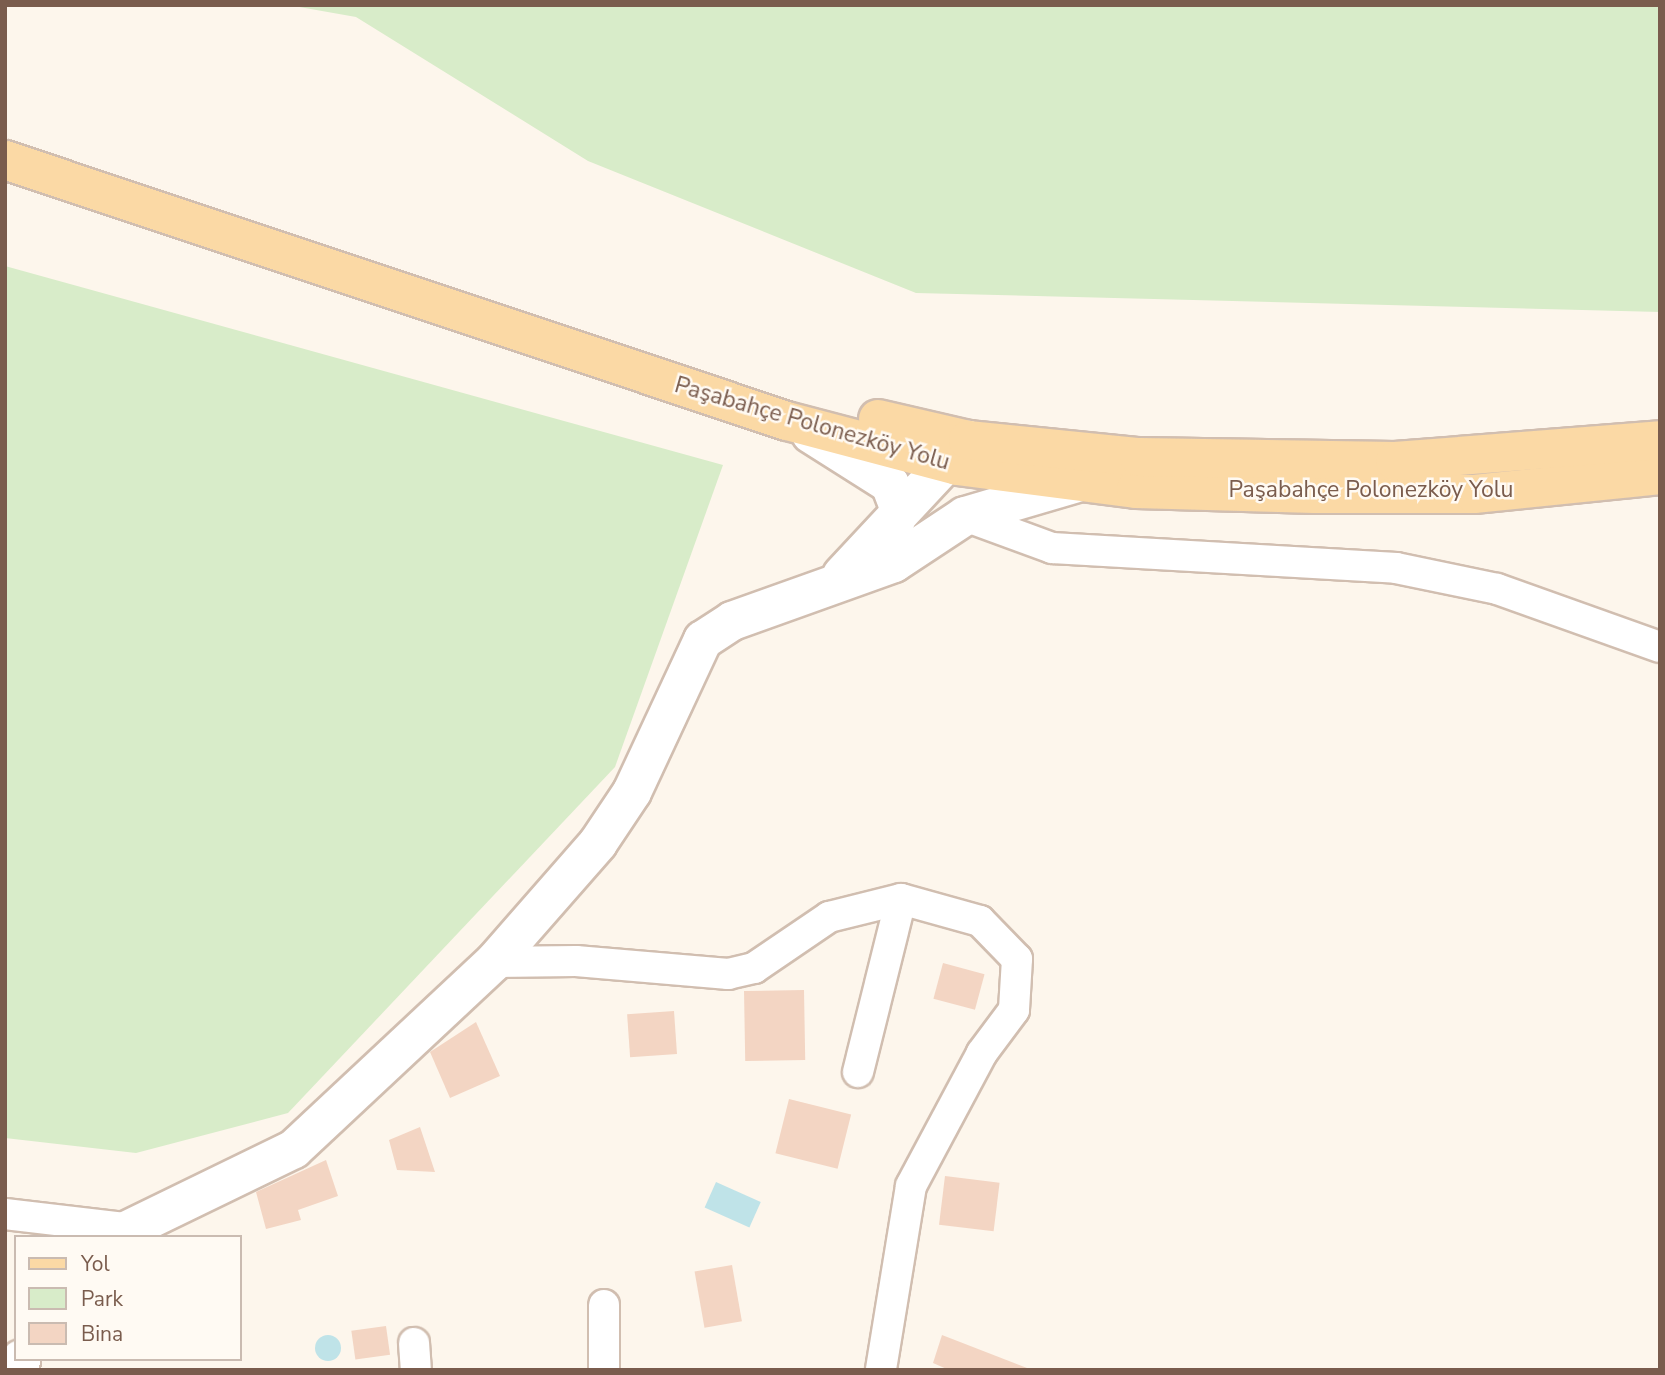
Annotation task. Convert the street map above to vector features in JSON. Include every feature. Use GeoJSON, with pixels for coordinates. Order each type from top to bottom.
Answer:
{"type":"FeatureCollection","features":[{"type":"Feature","properties":{"kind":"main road","name":"Paşabahçe Polonezköy Yolu"},"geometry":{"type":"LineString","coordinates":[[5,160],[787,421],[1078,483],[1474,494],[1660,475]]}},
{"type":"Feature","properties":{"kind":"main road","name":"Paşabahçe Polonezköy Yolu"},"geometry":{"type":"LineString","coordinates":[[276,250],[554,322],[796,400],[961,457],[1395,461],[1660,440]]}},
{"type":"Feature","properties":{"kind":"street"},"geometry":{"type":"LineString","coordinates":[[787,421],[874,468],[890,484],[899,507],[895,520]]}},
{"type":"Feature","properties":{"kind":"street"},"geometry":{"type":"LineString","coordinates":[[961,457],[965,516]]}},
{"type":"Feature","properties":{"kind":"street"},"geometry":{"type":"LineString","coordinates":[[822,592],[961,457]]}},
{"type":"Feature","properties":{"kind":"street"},"geometry":{"type":"LineString","coordinates":[[5,1214],[118,1233],[294,1149],[494,962],[598,843],[632,792],[703,640],[732,621],[822,592],[894,563],[965,516],[1078,483]]}},
{"type":"Feature","properties":{"kind":"street"},"geometry":{"type":"LineString","coordinates":[[965,516],[1052,548],[1396,568],[1497,589],[1660,647]]}},
{"type":"Feature","properties":{"kind":"street"},"geometry":{"type":"LineString","coordinates":[[494,962],[576,961],[728,974],[754,968],[829,917],[901,899],[979,921],[1017,959],[1014,1010],[982,1053],[911,1186],[881,1370]]}},
{"type":"Feature","properties":{"kind":"street"},"geometry":{"type":"LineString","coordinates":[[858,1072],[901,899]]}},
{"type":"Feature","properties":{"kind":"street"},"geometry":{"type":"LineString","coordinates":[[604,1305],[604,1370]]}},
{"type":"Feature","properties":{"kind":"green space"},"geometry":{"type":"Polygon","coordinates":[[[288,5],[1660,5],[1660,312],[916,293],[588,161],[356,17],[288,5]]]}},
{"type":"Feature","properties":{"kind":"green space"},"geometry":{"type":"Polygon","coordinates":[[[5,266],[723,465],[615,767],[288,1113],[136,1153],[5,1138],[5,266]]]}},
{"type":"Feature","properties":{"kind":"water"},"geometry":{"type":"Polygon","coordinates":[[[716,1182],[761,1202],[749,1228],[705,1208],[716,1182]]]}},
{"type":"Feature","properties":{"kind":"water"},"geometry":{"type":"Polygon","coordinates":[[[328,1335],[337,1339],[341,1348],[337,1357],[328,1361],[319,1357],[315,1348],[319,1339],[328,1335]]]}},
{"type":"Feature","properties":{"kind":"building"},"geometry":{"type":"Polygon","coordinates":[[[943,963],[985,974],[975,1010],[933,999],[943,963]]]}},
{"type":"Feature","properties":{"kind":"building"},"geometry":{"type":"Polygon","coordinates":[[[804,990],[805,1060],[745,1061],[744,991],[804,990]]]}},
{"type":"Feature","properties":{"kind":"building"},"geometry":{"type":"Polygon","coordinates":[[[674,1011],[677,1054],[630,1057],[627,1014],[674,1011]]]}},
{"type":"Feature","properties":{"kind":"building"},"geometry":{"type":"Polygon","coordinates":[[[476,1022],[500,1076],[450,1098],[430,1052],[476,1022]]]}},
{"type":"Feature","properties":{"kind":"building"},"geometry":{"type":"Polygon","coordinates":[[[789,1099],[851,1114],[838,1169],[775,1153],[789,1099]]]}},
{"type":"Feature","properties":{"kind":"building"},"geometry":{"type":"Polygon","coordinates":[[[420,1127],[435,1172],[397,1170],[389,1140],[420,1127]]]}},
{"type":"Feature","properties":{"kind":"building"},"geometry":{"type":"Polygon","coordinates":[[[326,1160],[338,1196],[298,1210],[301,1220],[266,1229],[256,1192],[326,1160]]]}},
{"type":"Feature","properties":{"kind":"building"},"geometry":{"type":"Polygon","coordinates":[[[945,1176],[1000,1183],[994,1231],[939,1225],[945,1176]]]}},
{"type":"Feature","properties":{"kind":"building"},"geometry":{"type":"Polygon","coordinates":[[[732,1265],[742,1321],[704,1328],[695,1272],[732,1265]]]}},
{"type":"Feature","properties":{"kind":"building"},"geometry":{"type":"Polygon","coordinates":[[[386,1326],[390,1355],[355,1360],[351,1331],[386,1326]]]}},
{"type":"Feature","properties":{"kind":"building"},"geometry":{"type":"Polygon","coordinates":[[[942,1335],[1027,1368],[949,1370],[933,1363],[942,1335]]]}}]}
